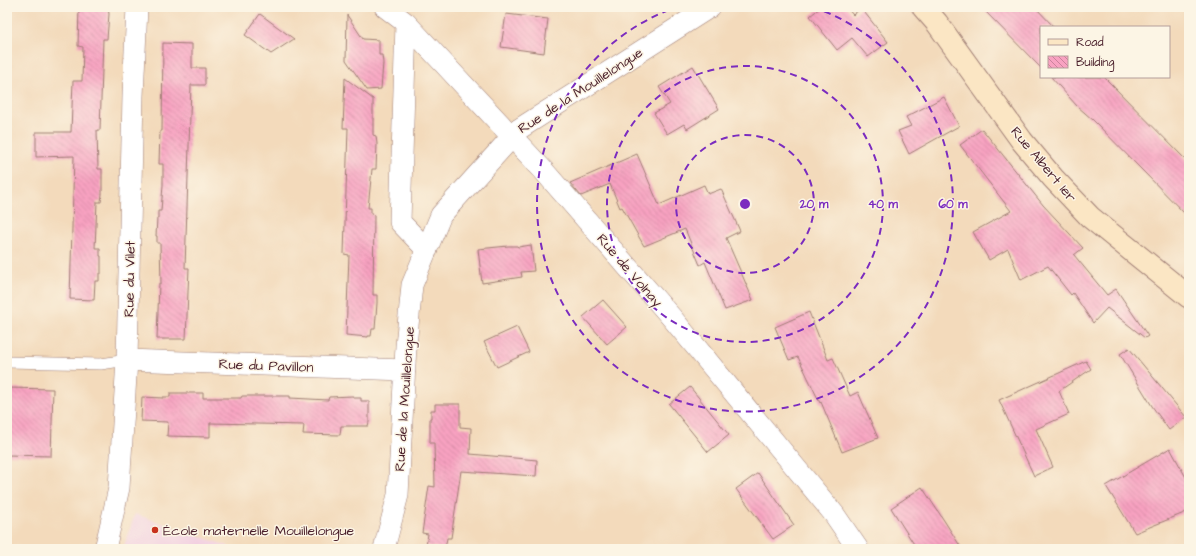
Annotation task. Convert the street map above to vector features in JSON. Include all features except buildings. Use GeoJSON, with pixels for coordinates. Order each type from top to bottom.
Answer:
{"type":"FeatureCollection","features":[{"type":"Feature","properties":{"kind":"main road","name":"Rue Albert 1er"},"geometry":{"type":"LineString","coordinates":[[923,7],[937,23],[1022,141],[1053,178],[1090,217],[1189,298]]}},
{"type":"Feature","properties":{"kind":"street","name":"Rue du Vilet"},"geometry":{"type":"LineString","coordinates":[[104,549],[119,488],[127,360],[133,96],[137,7]]}},
{"type":"Feature","properties":{"kind":"street","name":"Rue de Volnay"},"geometry":{"type":"LineString","coordinates":[[385,7],[406,23],[510,137],[543,170],[672,318],[834,514],[858,549]]}},
{"type":"Feature","properties":{"kind":"street","name":"Rue de la Mouillelongue"},"geometry":{"type":"LineString","coordinates":[[384,549],[398,495],[406,346],[412,285],[441,215],[519,128],[710,7]]}},
{"type":"Feature","properties":{"kind":"street"},"geometry":{"type":"LineString","coordinates":[[406,23],[400,222],[427,250]]}},
{"type":"Feature","properties":{"kind":"street","name":"Rue du Pavillon"},"geometry":{"type":"LineString","coordinates":[[127,360],[405,370]]}},
{"type":"Feature","properties":{"kind":"lane"},"geometry":{"type":"LineString","coordinates":[[7,362],[101,364],[127,360]]}},
{"type":"Feature","properties":{"kind":"shaded area","name":"École maternelle Mouillelongue"},"geometry":{"type":"Polygon","coordinates":[[[135,514],[228,546],[229,549],[123,549],[135,514]]]}},
{"type":"Feature","properties":{"kind":"place","name":"École maternelle Mouillelongue"},"geometry":{"type":"Point","coordinates":[155,530]}}]}
